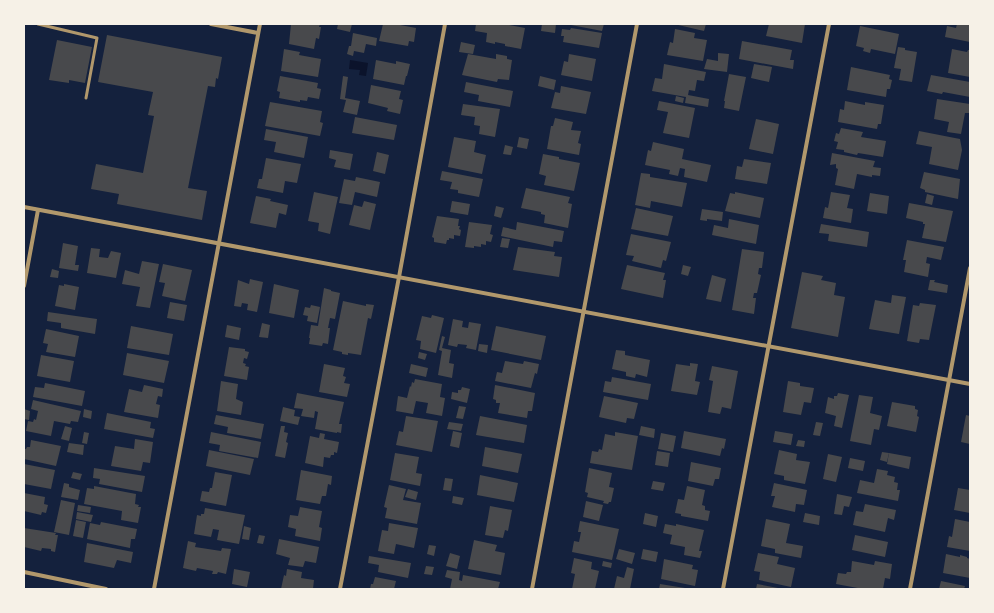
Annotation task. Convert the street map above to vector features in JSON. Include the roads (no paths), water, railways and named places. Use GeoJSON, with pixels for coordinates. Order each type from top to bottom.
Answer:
{"type":"FeatureCollection","features":[{"type":"Feature","properties":{"kind":"street"},"geometry":{"type":"LineString","coordinates":[[211,24],[258,33]]}},
{"type":"Feature","properties":{"kind":"street"},"geometry":{"type":"LineString","coordinates":[[154,589],[260,24]]}},
{"type":"Feature","properties":{"kind":"street"},"geometry":{"type":"LineString","coordinates":[[340,589],[445,24]]}},
{"type":"Feature","properties":{"kind":"street"},"geometry":{"type":"LineString","coordinates":[[532,589],[637,24]]}},
{"type":"Feature","properties":{"kind":"street"},"geometry":{"type":"LineString","coordinates":[[724,589],[829,24]]}},
{"type":"Feature","properties":{"kind":"street"},"geometry":{"type":"LineString","coordinates":[[24,207],[583,313],[970,384]]}},
{"type":"Feature","properties":{"kind":"street"},"geometry":{"type":"LineString","coordinates":[[24,286],[38,210]]}},
{"type":"Feature","properties":{"kind":"street"},"geometry":{"type":"LineString","coordinates":[[910,589],[970,268]]}},
{"type":"Feature","properties":{"kind":"street"},"geometry":{"type":"LineString","coordinates":[[24,572],[106,589]]}},
{"type":"Feature","properties":{"kind":"lane"},"geometry":{"type":"LineString","coordinates":[[38,24],[97,38],[86,98]]}},
{"type":"Feature","properties":{"kind":"water"},"geometry":{"type":"Polygon","coordinates":[[[350,60],[368,63],[366,76],[359,75],[360,70],[349,69],[350,60]]]}}]}
